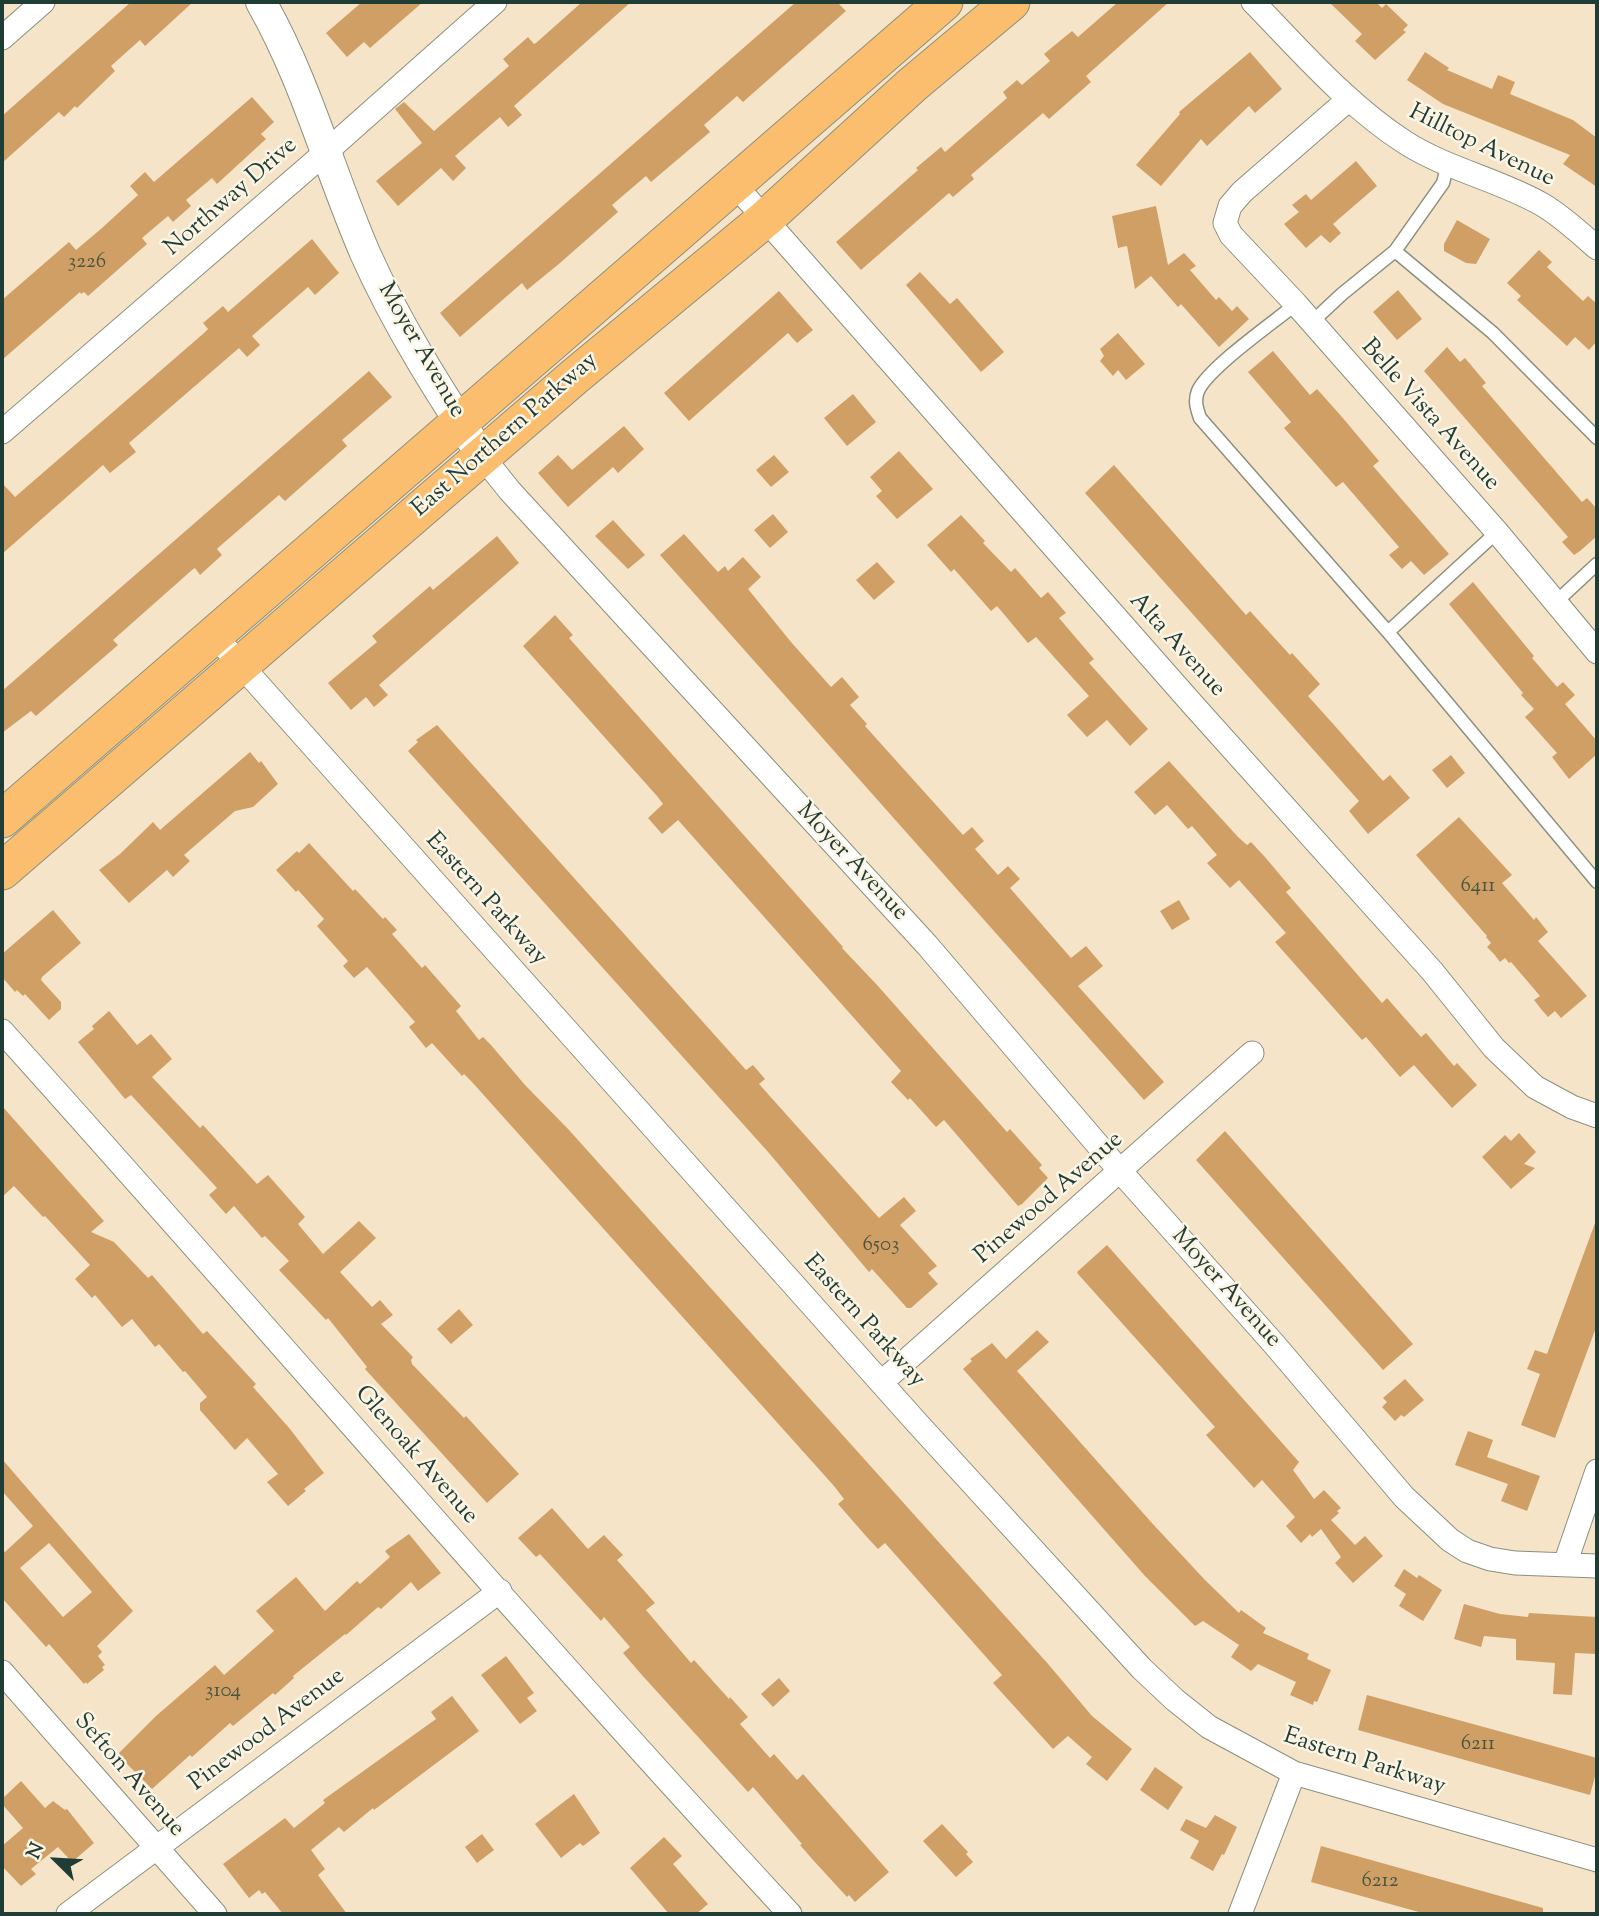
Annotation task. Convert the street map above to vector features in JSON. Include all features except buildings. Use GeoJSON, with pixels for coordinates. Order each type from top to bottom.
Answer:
{"type":"FeatureCollection","features":[{"type":"Feature","properties":{"kind":"main road","name":"East Northern Parkway"},"geometry":{"type":"LineString","coordinates":[[2,819],[944,2]]}},
{"type":"Feature","properties":{"kind":"main road","name":"East Northern Parkway"},"geometry":{"type":"LineString","coordinates":[[2,871],[482,456],[765,219],[912,85],[1011,2]]}},
{"type":"Feature","properties":{"kind":"street"},"geometry":{"type":"LineString","coordinates":[[2,38],[43,2]]}},
{"type":"Feature","properties":{"kind":"street","name":"Moyer Avenue"},"geometry":{"type":"LineString","coordinates":[[261,2],[281,39],[366,255],[424,367],[482,456],[519,500],[926,946],[1121,1172],[1275,1344],[1363,1451],[1432,1524],[1467,1551],[1490,1559],[1515,1563],[1597,1566]]}},
{"type":"Feature","properties":{"kind":"street","name":"Northway Drive"},"geometry":{"type":"LineString","coordinates":[[2,432],[495,2]]}},
{"type":"Feature","properties":{"kind":"street","name":"Hilltop Avenue"},"geometry":{"type":"LineString","coordinates":[[1253,2],[1349,99],[1406,143],[1544,205],[1597,248]]}},
{"type":"Feature","properties":{"kind":"street","name":"Belle Vista Avenue"},"geometry":{"type":"LineString","coordinates":[[1349,99],[1242,192],[1230,206],[1225,223],[1231,234],[1296,304],[1557,601],[1597,652]]}},
{"type":"Feature","properties":{"kind":"street","name":"Alta Avenue"},"geometry":{"type":"LineString","coordinates":[[735,185],[1194,706],[1432,971],[1494,1048],[1535,1087],[1572,1107],[1597,1116]]}},
{"type":"Feature","properties":{"kind":"street","name":"Eastern Parkway"},"geometry":{"type":"LineString","coordinates":[[214,635],[882,1382],[1142,1669],[1175,1700],[1209,1727],[1294,1773],[1597,1860]]}},
{"type":"Feature","properties":{"kind":"street","name":"Glenoak Avenue"},"geometry":{"type":"LineString","coordinates":[[2,1031],[790,1914]]}},
{"type":"Feature","properties":{"kind":"street","name":"Pinewood Avenue"},"geometry":{"type":"LineString","coordinates":[[882,1382],[1121,1172],[1251,1053]]}},
{"type":"Feature","properties":{"kind":"street"},"geometry":{"type":"LineString","coordinates":[[1564,1564],[1597,1471]]}},
{"type":"Feature","properties":{"kind":"street","name":"Pinewood Avenue"},"geometry":{"type":"LineString","coordinates":[[68,1914],[500,1591]]}},
{"type":"Feature","properties":{"kind":"street","name":"Sefton Avenue"},"geometry":{"type":"LineString","coordinates":[[2,1672],[215,1914]]}},
{"type":"Feature","properties":{"kind":"street"},"geometry":{"type":"LineString","coordinates":[[1240,1914],[1294,1773]]}},
{"type":"Feature","properties":{"kind":"lane"},"geometry":{"type":"LineString","coordinates":[[1312,323],[1395,251],[1443,183],[1448,163]]}},
{"type":"Feature","properties":{"kind":"lane"},"geometry":{"type":"LineString","coordinates":[[1395,251],[1493,333],[1597,438]]}},
{"type":"Feature","properties":{"kind":"lane"},"geometry":{"type":"LineString","coordinates":[[1296,304],[1232,355],[1203,383],[1195,403],[1200,418],[1388,632],[1597,883]]}},
{"type":"Feature","properties":{"kind":"lane"},"geometry":{"type":"LineString","coordinates":[[1388,632],[1497,532]]}},
{"type":"Feature","properties":{"kind":"lane"},"geometry":{"type":"LineString","coordinates":[[1557,601],[1597,564]]}}]}
